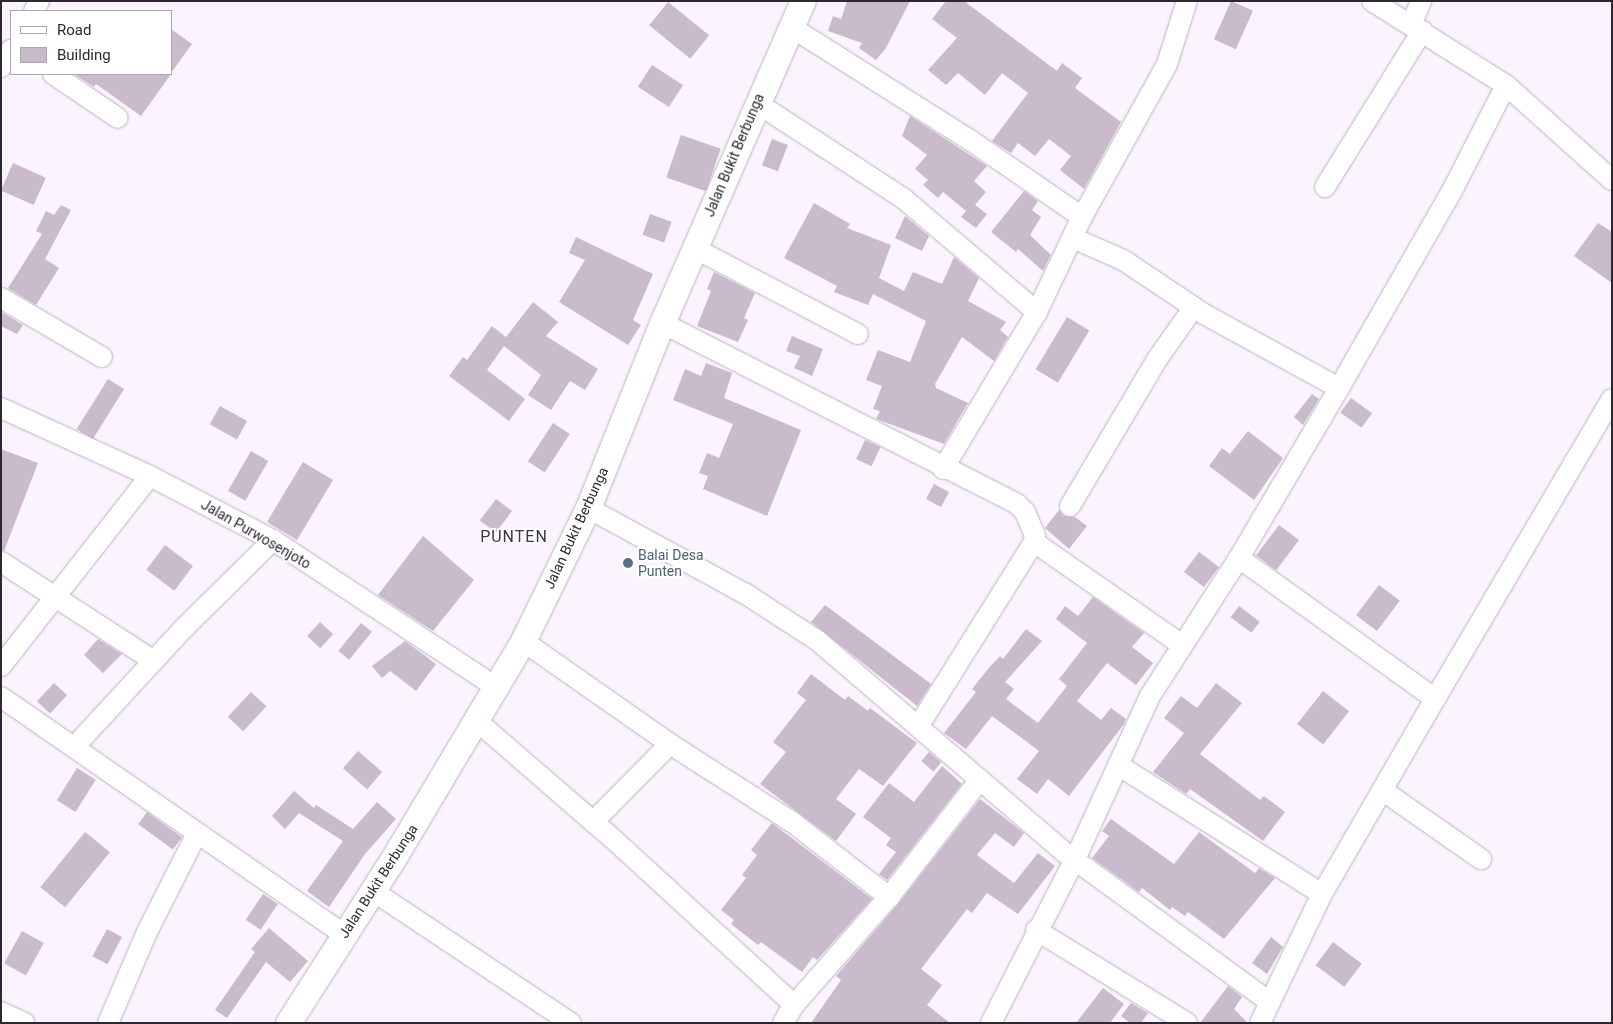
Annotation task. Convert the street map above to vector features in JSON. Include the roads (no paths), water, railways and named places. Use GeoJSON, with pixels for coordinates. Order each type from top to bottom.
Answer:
{"type":"FeatureCollection","features":[{"type":"Feature","properties":{"kind":"main road","name":"Jalan Bukit Berbunga"},"geometry":{"type":"LineString","coordinates":[[288,1023],[478,722],[523,641],[588,508],[662,323],[803,1]]}},
{"type":"Feature","properties":{"kind":"street"},"geometry":{"type":"LineString","coordinates":[[943,469],[1037,312],[1082,217],[1166,64],[1187,1]]}},
{"type":"Feature","properties":{"kind":"street"},"geometry":{"type":"LineString","coordinates":[[1372,1],[1506,85],[1612,180]]}},
{"type":"Feature","properties":{"kind":"street"},"geometry":{"type":"LineString","coordinates":[[1325,187],[1416,28],[1422,1]]}},
{"type":"Feature","properties":{"kind":"street"},"geometry":{"type":"LineString","coordinates":[[792,27],[970,140],[1082,217]]}},
{"type":"Feature","properties":{"kind":"street"},"geometry":{"type":"LineString","coordinates":[[1,67],[10,52]]}},
{"type":"Feature","properties":{"kind":"street"},"geometry":{"type":"LineString","coordinates":[[54,75],[118,118]]}},
{"type":"Feature","properties":{"kind":"street"},"geometry":{"type":"LineString","coordinates":[[991,1023],[1036,930],[1075,859],[1150,696],[1239,558],[1339,388],[1454,187],[1506,85]]}},
{"type":"Feature","properties":{"kind":"street"},"geometry":{"type":"LineString","coordinates":[[757,103],[904,200],[1037,312]]}},
{"type":"Feature","properties":{"kind":"street"},"geometry":{"type":"LineString","coordinates":[[1073,238],[1123,260],[1194,307],[1339,388]]}},
{"type":"Feature","properties":{"kind":"street"},"geometry":{"type":"LineString","coordinates":[[694,248],[858,334]]}},
{"type":"Feature","properties":{"kind":"street"},"geometry":{"type":"LineString","coordinates":[[1,298],[102,357]]}},
{"type":"Feature","properties":{"kind":"street"},"geometry":{"type":"LineString","coordinates":[[1070,506],[1158,358],[1194,307]]}},
{"type":"Feature","properties":{"kind":"street"},"geometry":{"type":"LineString","coordinates":[[662,323],[943,469],[1017,504],[1030,521],[1034,542],[918,727]]}},
{"type":"Feature","properties":{"kind":"street"},"geometry":{"type":"LineString","coordinates":[[1260,1023],[1322,894],[1612,399]]}},
{"type":"Feature","properties":{"kind":"street","name":"Jalan Purwosenjoto"},"geometry":{"type":"LineString","coordinates":[[1,408],[150,476],[273,540],[496,687]]}},
{"type":"Feature","properties":{"kind":"street"},"geometry":{"type":"LineString","coordinates":[[1,666],[150,476]]}},
{"type":"Feature","properties":{"kind":"street"},"geometry":{"type":"LineString","coordinates":[[588,508],[746,594],[818,641],[979,781],[1075,859],[1270,1002]]}},
{"type":"Feature","properties":{"kind":"street"},"geometry":{"type":"LineString","coordinates":[[75,746],[154,661],[273,540]]}},
{"type":"Feature","properties":{"kind":"street"},"geometry":{"type":"LineString","coordinates":[[1034,542],[1182,645]]}},
{"type":"Feature","properties":{"kind":"street"},"geometry":{"type":"LineString","coordinates":[[1239,558],[1435,699]]}},
{"type":"Feature","properties":{"kind":"street"},"geometry":{"type":"LineString","coordinates":[[1,562],[154,661]]}},
{"type":"Feature","properties":{"kind":"street"},"geometry":{"type":"LineString","coordinates":[[523,641],[670,744],[792,822],[888,897]]}},
{"type":"Feature","properties":{"kind":"street"},"geometry":{"type":"LineString","coordinates":[[1,697],[75,746],[344,934]]}},
{"type":"Feature","properties":{"kind":"street"},"geometry":{"type":"LineString","coordinates":[[478,722],[593,822],[794,1005]]}},
{"type":"Feature","properties":{"kind":"street"},"geometry":{"type":"LineString","coordinates":[[593,822],[670,744]]}},
{"type":"Feature","properties":{"kind":"street"},"geometry":{"type":"LineString","coordinates":[[1118,765],[1322,894]]}},
{"type":"Feature","properties":{"kind":"street"},"geometry":{"type":"LineString","coordinates":[[783,1023],[794,1005],[888,897],[979,781]]}},
{"type":"Feature","properties":{"kind":"street"},"geometry":{"type":"LineString","coordinates":[[1382,790],[1481,859]]}},
{"type":"Feature","properties":{"kind":"street"},"geometry":{"type":"LineString","coordinates":[[108,1023],[147,932],[197,833]]}},
{"type":"Feature","properties":{"kind":"street"},"geometry":{"type":"LineString","coordinates":[[373,891],[572,1023]]}},
{"type":"Feature","properties":{"kind":"street"},"geometry":{"type":"LineString","coordinates":[[1036,930],[1173,1019]]}},
{"type":"Feature","properties":{"kind":"street"},"geometry":{"type":"LineString","coordinates":[[1,1012],[26,1023]]}},
{"type":"Feature","properties":{"kind":"place","name":"Balai Desa Punten"},"geometry":{"type":"Point","coordinates":[628,563]}},
{"type":"Feature","properties":{"kind":"district","name":"PUNTEN"},"geometry":{"type":"Point","coordinates":[514,537]}}]}
